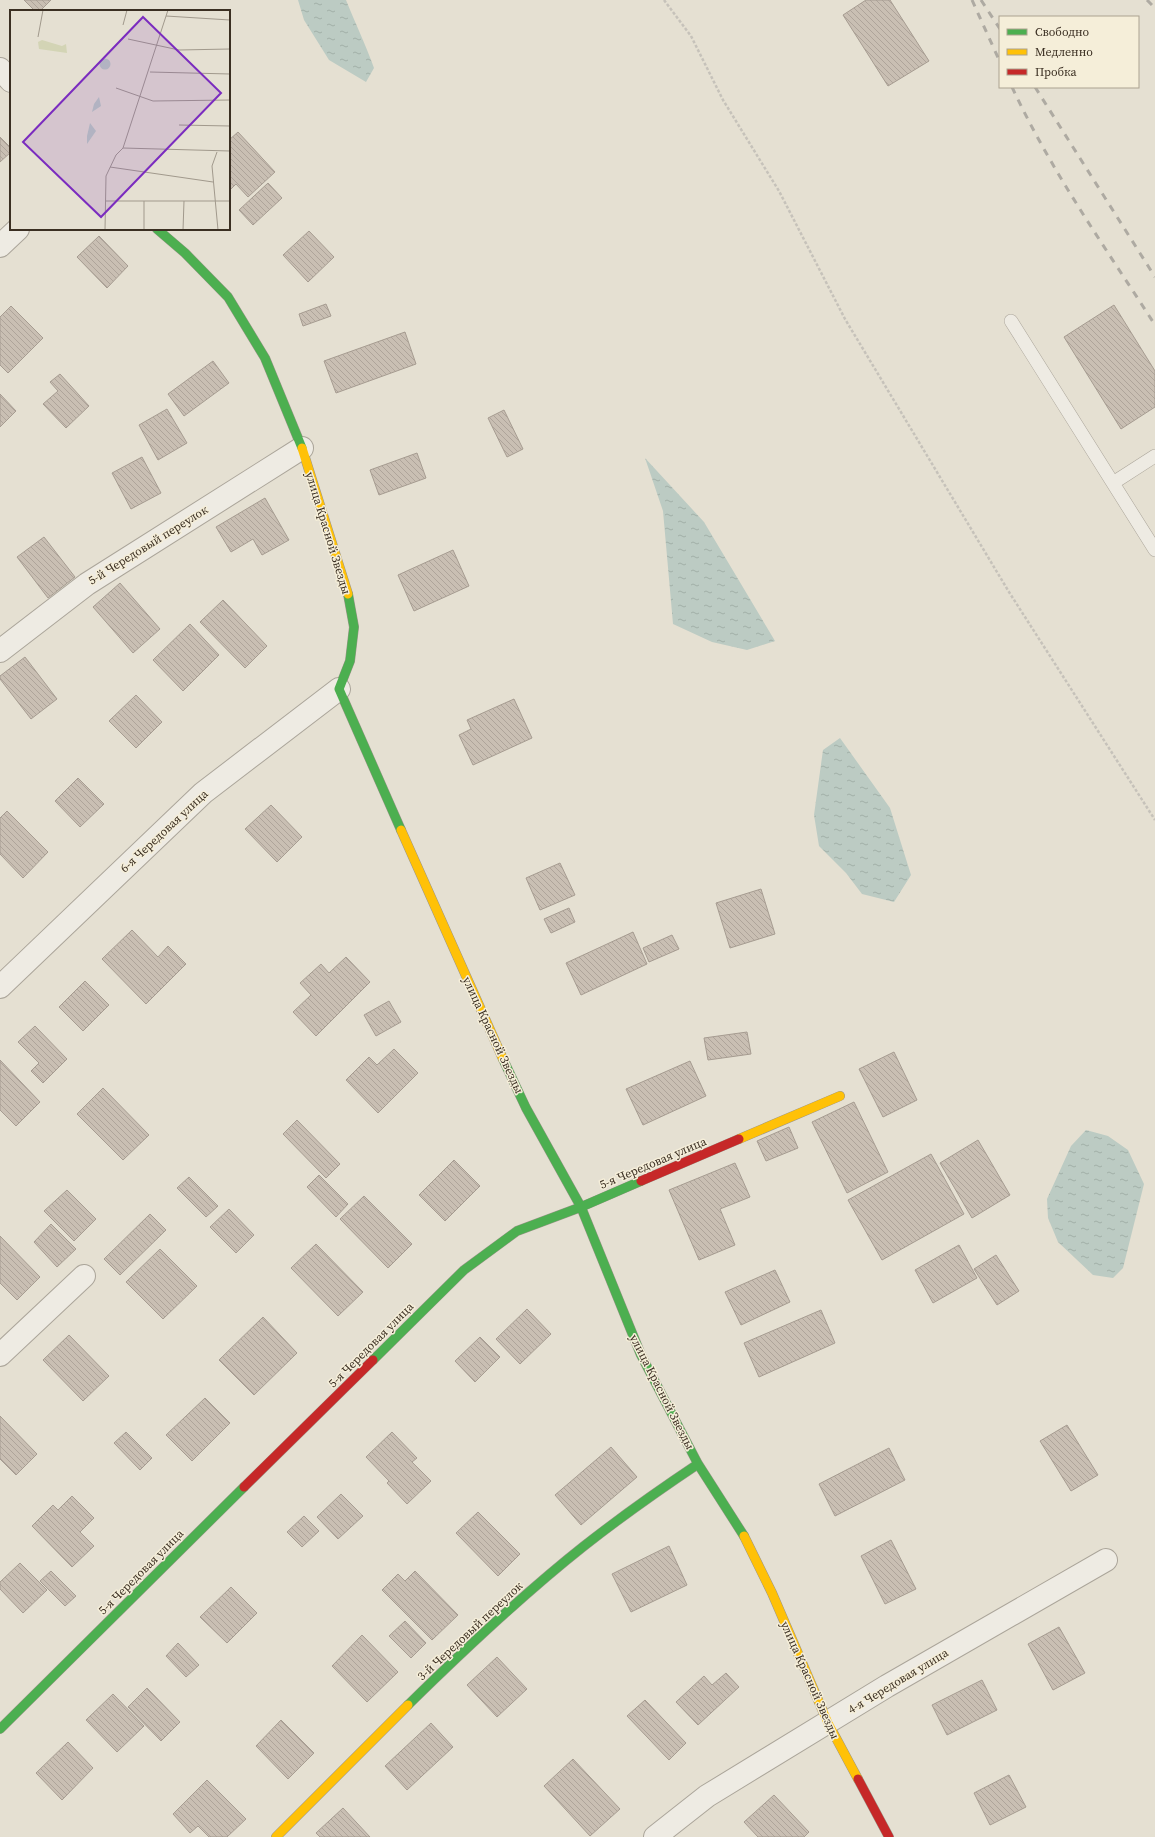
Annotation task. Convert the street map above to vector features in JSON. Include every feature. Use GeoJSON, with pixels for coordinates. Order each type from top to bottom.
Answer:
{"type":"FeatureCollection","features":[{"type":"Feature","properties":{"kind":"street"},"geometry":{"type":"LineString","coordinates":[[0,70],[10,80]]}},
{"type":"Feature","properties":{"kind":"street"},"geometry":{"type":"LineString","coordinates":[[0,246],[17,230]]}},
{"type":"Feature","properties":{"kind":"street","name":"улица Красной Звезды"},"geometry":{"type":"LineString","coordinates":[[158,230],[185,253],[228,297],[265,358],[302,448],[346,585],[354,627],[350,661],[339,689],[467,980],[526,1108],[581,1207],[641,1355],[698,1464],[749,1545],[772,1593],[828,1723],[889,1837]]}},
{"type":"Feature","properties":{"kind":"street","name":"5-й Чередовый переулок"},"geometry":{"type":"LineString","coordinates":[[0,651],[87,584],[302,448]]}},
{"type":"Feature","properties":{"kind":"street","name":"6-я Чередовая улица"},"geometry":{"type":"LineString","coordinates":[[0,987],[203,793],[339,689]]}},
{"type":"Feature","properties":{"kind":"street","name":"5-я Чередовая улица"},"geometry":{"type":"LineString","coordinates":[[0,1729],[464,1270],[516,1231],[581,1207],[840,1096]]}},
{"type":"Feature","properties":{"kind":"street"},"geometry":{"type":"LineString","coordinates":[[0,1355],[84,1276]]}},
{"type":"Feature","properties":{"kind":"street","name":"3-й Чередовый переулок"},"geometry":{"type":"LineString","coordinates":[[276,1837],[466,1649],[571,1556],[656,1490],[698,1464]]}},
{"type":"Feature","properties":{"kind":"street","name":"4-я Чередовая улица"},"geometry":{"type":"LineString","coordinates":[[655,1837],[707,1796],[887,1686],[1106,1560]]}},
{"type":"Feature","properties":{"kind":"lane"},"geometry":{"type":"LineString","coordinates":[[1011,320],[1155,550]]}},
{"type":"Feature","properties":{"kind":"lane"},"geometry":{"type":"LineString","coordinates":[[1113,483],[1155,456]]}},
{"type":"Feature","properties":{"kind":"path"},"geometry":{"type":"LineString","coordinates":[[664,0],[691,36],[723,100],[779,191],[845,319],[988,558],[1155,820]]}},
{"type":"Feature","properties":{"kind":"water"},"geometry":{"type":"Polygon","coordinates":[[[298,0],[346,0],[374,68],[366,82],[329,60],[304,20],[298,0]]]}},
{"type":"Feature","properties":{"kind":"water"},"geometry":{"type":"Polygon","coordinates":[[[645,458],[704,522],[775,641],[747,650],[712,642],[673,624],[663,511],[645,458]]]}},
{"type":"Feature","properties":{"kind":"water"},"geometry":{"type":"Polygon","coordinates":[[[840,738],[890,808],[911,875],[894,902],[862,894],[846,873],[819,846],[814,815],[823,750],[840,738]]]}},
{"type":"Feature","properties":{"kind":"water"},"geometry":{"type":"Polygon","coordinates":[[[1086,1130],[1108,1136],[1128,1150],[1144,1184],[1123,1268],[1113,1278],[1093,1275],[1058,1242],[1048,1218],[1047,1199],[1071,1146],[1086,1130]]]}},
{"type":"Feature","properties":{"kind":"building"},"geometry":{"type":"Polygon","coordinates":[[[24,0],[51,0],[41,10],[34,10],[24,0]]]}},
{"type":"Feature","properties":{"kind":"building"},"geometry":{"type":"Polygon","coordinates":[[[866,0],[890,0],[929,61],[888,86],[843,15],[866,0]]]}},
{"type":"Feature","properties":{"kind":"building"},"geometry":{"type":"Polygon","coordinates":[[[238,132],[275,172],[248,197],[236,184],[230,190],[230,139],[238,132]]]}},
{"type":"Feature","properties":{"kind":"building"},"geometry":{"type":"Polygon","coordinates":[[[0,137],[10,147],[10,153],[0,162],[0,137]]]}},
{"type":"Feature","properties":{"kind":"building"},"geometry":{"type":"Polygon","coordinates":[[[268,183],[282,198],[253,225],[239,210],[268,183]]]}},
{"type":"Feature","properties":{"kind":"building"},"geometry":{"type":"Polygon","coordinates":[[[309,231],[334,257],[308,282],[283,255],[309,231]]]}},
{"type":"Feature","properties":{"kind":"building"},"geometry":{"type":"Polygon","coordinates":[[[99,236],[128,266],[107,288],[77,257],[99,236]]]}},
{"type":"Feature","properties":{"kind":"building"},"geometry":{"type":"Polygon","coordinates":[[[326,304],[331,316],[303,326],[299,314],[326,304]]]}},
{"type":"Feature","properties":{"kind":"building"},"geometry":{"type":"Polygon","coordinates":[[[1114,305],[1155,371],[1155,407],[1121,429],[1064,337],[1114,305]]]}},
{"type":"Feature","properties":{"kind":"building"},"geometry":{"type":"Polygon","coordinates":[[[11,306],[43,338],[8,373],[0,365],[0,317],[11,306]]]}},
{"type":"Feature","properties":{"kind":"building"},"geometry":{"type":"Polygon","coordinates":[[[405,332],[416,364],[336,393],[324,361],[405,332]]]}},
{"type":"Feature","properties":{"kind":"building"},"geometry":{"type":"Polygon","coordinates":[[[213,361],[229,383],[184,416],[168,394],[213,361]]]}},
{"type":"Feature","properties":{"kind":"building"},"geometry":{"type":"Polygon","coordinates":[[[60,374],[89,406],[66,428],[43,404],[58,391],[50,382],[60,374]]]}},
{"type":"Feature","properties":{"kind":"building"},"geometry":{"type":"Polygon","coordinates":[[[0,394],[16,411],[0,427],[0,394]]]}},
{"type":"Feature","properties":{"kind":"building"},"geometry":{"type":"Polygon","coordinates":[[[167,409],[187,443],[158,460],[139,425],[167,409]]]}},
{"type":"Feature","properties":{"kind":"building"},"geometry":{"type":"Polygon","coordinates":[[[504,410],[523,449],[507,457],[488,418],[504,410]]]}},
{"type":"Feature","properties":{"kind":"building"},"geometry":{"type":"Polygon","coordinates":[[[417,453],[426,478],[379,495],[370,470],[417,453]]]}},
{"type":"Feature","properties":{"kind":"building"},"geometry":{"type":"Polygon","coordinates":[[[142,457],[161,493],[131,509],[112,473],[142,457]]]}},
{"type":"Feature","properties":{"kind":"building"},"geometry":{"type":"Polygon","coordinates":[[[265,498],[289,540],[262,555],[253,539],[231,552],[216,527],[265,498]]]}},
{"type":"Feature","properties":{"kind":"building"},"geometry":{"type":"Polygon","coordinates":[[[44,537],[75,577],[48,598],[17,557],[44,537]]]}},
{"type":"Feature","properties":{"kind":"building"},"geometry":{"type":"Polygon","coordinates":[[[453,550],[469,586],[414,611],[398,575],[453,550]]]}},
{"type":"Feature","properties":{"kind":"building"},"geometry":{"type":"Polygon","coordinates":[[[120,583],[160,629],[133,653],[93,607],[120,583]]]}},
{"type":"Feature","properties":{"kind":"building"},"geometry":{"type":"Polygon","coordinates":[[[223,600],[267,646],[245,668],[200,622],[223,600]]]}},
{"type":"Feature","properties":{"kind":"building"},"geometry":{"type":"Polygon","coordinates":[[[190,624],[219,655],[183,691],[153,660],[190,624]]]}},
{"type":"Feature","properties":{"kind":"building"},"geometry":{"type":"Polygon","coordinates":[[[25,657],[57,699],[31,719],[0,679],[0,676],[25,657]]]}},
{"type":"Feature","properties":{"kind":"building"},"geometry":{"type":"Polygon","coordinates":[[[136,695],[162,722],[136,748],[109,721],[136,695]]]}},
{"type":"Feature","properties":{"kind":"building"},"geometry":{"type":"Polygon","coordinates":[[[514,699],[532,738],[473,765],[459,735],[471,729],[467,720],[514,699]]]}},
{"type":"Feature","properties":{"kind":"building"},"geometry":{"type":"Polygon","coordinates":[[[78,778],[104,804],[80,827],[55,801],[78,778]]]}},
{"type":"Feature","properties":{"kind":"building"},"geometry":{"type":"Polygon","coordinates":[[[271,805],[302,837],[277,862],[245,829],[271,805]]]}},
{"type":"Feature","properties":{"kind":"building"},"geometry":{"type":"Polygon","coordinates":[[[7,811],[48,852],[23,878],[0,854],[0,818],[7,811]]]}},
{"type":"Feature","properties":{"kind":"building"},"geometry":{"type":"Polygon","coordinates":[[[560,863],[575,895],[540,910],[526,878],[560,863]]]}},
{"type":"Feature","properties":{"kind":"building"},"geometry":{"type":"Polygon","coordinates":[[[761,889],[775,934],[730,948],[716,903],[761,889]]]}},
{"type":"Feature","properties":{"kind":"building"},"geometry":{"type":"Polygon","coordinates":[[[569,908],[575,922],[551,933],[544,919],[569,908]]]}},
{"type":"Feature","properties":{"kind":"building"},"geometry":{"type":"Polygon","coordinates":[[[132,930],[158,957],[168,946],[186,964],[146,1004],[102,959],[132,930]]]}},
{"type":"Feature","properties":{"kind":"building"},"geometry":{"type":"Polygon","coordinates":[[[633,932],[647,964],[581,995],[566,963],[633,932]]]}},
{"type":"Feature","properties":{"kind":"building"},"geometry":{"type":"Polygon","coordinates":[[[672,935],[679,949],[649,962],[643,948],[672,935]]]}},
{"type":"Feature","properties":{"kind":"building"},"geometry":{"type":"Polygon","coordinates":[[[346,957],[370,982],[316,1036],[293,1012],[311,995],[300,983],[321,964],[329,973],[346,957]]]}},
{"type":"Feature","properties":{"kind":"building"},"geometry":{"type":"Polygon","coordinates":[[[85,981],[109,1005],[83,1031],[59,1007],[85,981]]]}},
{"type":"Feature","properties":{"kind":"building"},"geometry":{"type":"Polygon","coordinates":[[[389,1001],[401,1022],[376,1036],[364,1015],[389,1001]]]}},
{"type":"Feature","properties":{"kind":"building"},"geometry":{"type":"Polygon","coordinates":[[[35,1026],[67,1059],[43,1083],[31,1071],[39,1063],[18,1042],[35,1026]]]}},
{"type":"Feature","properties":{"kind":"building"},"geometry":{"type":"Polygon","coordinates":[[[747,1032],[751,1054],[708,1060],[704,1038],[747,1032]]]}},
{"type":"Feature","properties":{"kind":"building"},"geometry":{"type":"Polygon","coordinates":[[[394,1049],[418,1073],[378,1113],[346,1080],[369,1057],[377,1065],[394,1049]]]}},
{"type":"Feature","properties":{"kind":"building"},"geometry":{"type":"Polygon","coordinates":[[[894,1052],[917,1100],[883,1117],[859,1069],[894,1052]]]}},
{"type":"Feature","properties":{"kind":"building"},"geometry":{"type":"Polygon","coordinates":[[[0,1060],[40,1102],[16,1126],[0,1110],[0,1060]]]}},
{"type":"Feature","properties":{"kind":"building"},"geometry":{"type":"Polygon","coordinates":[[[690,1061],[706,1096],[643,1125],[626,1089],[690,1061]]]}},
{"type":"Feature","properties":{"kind":"building"},"geometry":{"type":"Polygon","coordinates":[[[103,1088],[149,1135],[123,1160],[77,1114],[103,1088]]]}},
{"type":"Feature","properties":{"kind":"building"},"geometry":{"type":"Polygon","coordinates":[[[854,1102],[888,1172],[847,1193],[812,1122],[854,1102]]]}},
{"type":"Feature","properties":{"kind":"building"},"geometry":{"type":"Polygon","coordinates":[[[297,1120],[340,1164],[326,1178],[283,1134],[297,1120]]]}},
{"type":"Feature","properties":{"kind":"building"},"geometry":{"type":"Polygon","coordinates":[[[789,1127],[798,1148],[766,1161],[757,1141],[789,1127]]]}},
{"type":"Feature","properties":{"kind":"building"},"geometry":{"type":"Polygon","coordinates":[[[978,1140],[1010,1195],[972,1218],[940,1163],[978,1140]]]}},
{"type":"Feature","properties":{"kind":"building"},"geometry":{"type":"Polygon","coordinates":[[[931,1154],[964,1214],[882,1260],[848,1200],[931,1154]]]}},
{"type":"Feature","properties":{"kind":"building"},"geometry":{"type":"Polygon","coordinates":[[[454,1160],[480,1186],[445,1221],[419,1195],[454,1160]]]}},
{"type":"Feature","properties":{"kind":"building"},"geometry":{"type":"Polygon","coordinates":[[[735,1163],[750,1197],[720,1209],[735,1245],[699,1260],[669,1190],[735,1163]]]}},
{"type":"Feature","properties":{"kind":"building"},"geometry":{"type":"Polygon","coordinates":[[[319,1175],[348,1204],[336,1217],[307,1187],[319,1175]]]}},
{"type":"Feature","properties":{"kind":"building"},"geometry":{"type":"Polygon","coordinates":[[[189,1177],[218,1206],[206,1217],[177,1188],[189,1177]]]}},
{"type":"Feature","properties":{"kind":"building"},"geometry":{"type":"Polygon","coordinates":[[[67,1190],[96,1219],[74,1241],[44,1211],[67,1190]]]}},
{"type":"Feature","properties":{"kind":"building"},"geometry":{"type":"Polygon","coordinates":[[[364,1196],[412,1244],[388,1268],[340,1219],[364,1196]]]}},
{"type":"Feature","properties":{"kind":"building"},"geometry":{"type":"Polygon","coordinates":[[[229,1209],[254,1235],[236,1253],[210,1227],[229,1209]]]}},
{"type":"Feature","properties":{"kind":"building"},"geometry":{"type":"Polygon","coordinates":[[[150,1214],[166,1230],[120,1275],[104,1259],[150,1214]]]}},
{"type":"Feature","properties":{"kind":"building"},"geometry":{"type":"Polygon","coordinates":[[[51,1224],[76,1249],[57,1267],[34,1242],[51,1224]]]}},
{"type":"Feature","properties":{"kind":"building"},"geometry":{"type":"Polygon","coordinates":[[[0,1236],[40,1277],[17,1300],[0,1283],[0,1236]]]}},
{"type":"Feature","properties":{"kind":"building"},"geometry":{"type":"Polygon","coordinates":[[[316,1244],[363,1292],[338,1316],[291,1268],[316,1244]]]}},
{"type":"Feature","properties":{"kind":"building"},"geometry":{"type":"Polygon","coordinates":[[[959,1245],[977,1278],[933,1303],[915,1270],[959,1245]]]}},
{"type":"Feature","properties":{"kind":"building"},"geometry":{"type":"Polygon","coordinates":[[[160,1249],[197,1286],[163,1319],[126,1282],[160,1249]]]}},
{"type":"Feature","properties":{"kind":"building"},"geometry":{"type":"Polygon","coordinates":[[[996,1255],[1019,1291],[997,1305],[974,1269],[996,1255]]]}},
{"type":"Feature","properties":{"kind":"building"},"geometry":{"type":"Polygon","coordinates":[[[775,1270],[790,1302],[741,1325],[725,1292],[775,1270]]]}},
{"type":"Feature","properties":{"kind":"building"},"geometry":{"type":"Polygon","coordinates":[[[527,1309],[551,1334],[520,1364],[496,1339],[527,1309]]]}},
{"type":"Feature","properties":{"kind":"building"},"geometry":{"type":"Polygon","coordinates":[[[821,1310],[835,1343],[759,1377],[744,1343],[821,1310]]]}},
{"type":"Feature","properties":{"kind":"building"},"geometry":{"type":"Polygon","coordinates":[[[263,1317],[297,1353],[254,1395],[219,1360],[263,1317]]]}},
{"type":"Feature","properties":{"kind":"building"},"geometry":{"type":"Polygon","coordinates":[[[69,1335],[109,1376],[83,1401],[43,1360],[69,1335]]]}},
{"type":"Feature","properties":{"kind":"building"},"geometry":{"type":"Polygon","coordinates":[[[480,1337],[500,1357],[475,1382],[455,1361],[480,1337]]]}},
{"type":"Feature","properties":{"kind":"building"},"geometry":{"type":"Polygon","coordinates":[[[205,1398],[230,1423],[192,1461],[166,1435],[205,1398]]]}},
{"type":"Feature","properties":{"kind":"building"},"geometry":{"type":"Polygon","coordinates":[[[0,1416],[37,1454],[16,1475],[0,1459],[0,1416]]]}},
{"type":"Feature","properties":{"kind":"building"},"geometry":{"type":"Polygon","coordinates":[[[1067,1425],[1098,1475],[1071,1491],[1040,1441],[1067,1425]]]}},
{"type":"Feature","properties":{"kind":"building"},"geometry":{"type":"Polygon","coordinates":[[[126,1432],[152,1458],[140,1470],[114,1443],[126,1432]]]}},
{"type":"Feature","properties":{"kind":"building"},"geometry":{"type":"Polygon","coordinates":[[[392,1432],[417,1458],[412,1462],[431,1481],[407,1504],[387,1483],[389,1481],[366,1457],[392,1432]]]}},
{"type":"Feature","properties":{"kind":"building"},"geometry":{"type":"Polygon","coordinates":[[[611,1447],[637,1477],[581,1525],[555,1495],[611,1447]]]}},
{"type":"Feature","properties":{"kind":"building"},"geometry":{"type":"Polygon","coordinates":[[[889,1448],[905,1480],[835,1516],[819,1484],[889,1448]]]}},
{"type":"Feature","properties":{"kind":"building"},"geometry":{"type":"Polygon","coordinates":[[[341,1494],[363,1516],[338,1539],[317,1517],[341,1494]]]}},
{"type":"Feature","properties":{"kind":"building"},"geometry":{"type":"Polygon","coordinates":[[[72,1496],[94,1518],[80,1532],[94,1546],[72,1567],[32,1526],[53,1505],[58,1510],[72,1496]]]}},
{"type":"Feature","properties":{"kind":"building"},"geometry":{"type":"Polygon","coordinates":[[[478,1512],[520,1554],[498,1576],[456,1533],[478,1512]]]}},
{"type":"Feature","properties":{"kind":"building"},"geometry":{"type":"Polygon","coordinates":[[[304,1516],[319,1531],[302,1547],[287,1532],[304,1516]]]}},
{"type":"Feature","properties":{"kind":"building"},"geometry":{"type":"Polygon","coordinates":[[[891,1540],[916,1589],[885,1604],[861,1556],[891,1540]]]}},
{"type":"Feature","properties":{"kind":"building"},"geometry":{"type":"Polygon","coordinates":[[[669,1546],[687,1585],[631,1612],[612,1574],[669,1546]]]}},
{"type":"Feature","properties":{"kind":"building"},"geometry":{"type":"Polygon","coordinates":[[[20,1563],[47,1590],[23,1613],[0,1589],[0,1582],[20,1563]]]}},
{"type":"Feature","properties":{"kind":"building"},"geometry":{"type":"Polygon","coordinates":[[[51,1571],[76,1596],[65,1606],[40,1581],[51,1571]]]}},
{"type":"Feature","properties":{"kind":"building"},"geometry":{"type":"Polygon","coordinates":[[[415,1571],[458,1615],[432,1640],[382,1590],[398,1574],[405,1581],[415,1571]]]}},
{"type":"Feature","properties":{"kind":"building"},"geometry":{"type":"Polygon","coordinates":[[[231,1587],[257,1613],[227,1643],[200,1617],[231,1587]]]}},
{"type":"Feature","properties":{"kind":"building"},"geometry":{"type":"Polygon","coordinates":[[[405,1621],[426,1643],[411,1658],[389,1636],[405,1621]]]}},
{"type":"Feature","properties":{"kind":"building"},"geometry":{"type":"Polygon","coordinates":[[[1059,1627],[1085,1673],[1053,1690],[1028,1644],[1059,1627]]]}},
{"type":"Feature","properties":{"kind":"building"},"geometry":{"type":"Polygon","coordinates":[[[362,1635],[398,1672],[367,1702],[332,1666],[362,1635]]]}},
{"type":"Feature","properties":{"kind":"building"},"geometry":{"type":"Polygon","coordinates":[[[178,1643],[199,1665],[186,1677],[166,1656],[178,1643]]]}},
{"type":"Feature","properties":{"kind":"building"},"geometry":{"type":"Polygon","coordinates":[[[497,1657],[527,1689],[497,1717],[467,1685],[497,1657]]]}},
{"type":"Feature","properties":{"kind":"building"},"geometry":{"type":"Polygon","coordinates":[[[726,1673],[739,1687],[698,1725],[676,1702],[704,1676],[712,1685],[726,1673]]]}},
{"type":"Feature","properties":{"kind":"building"},"geometry":{"type":"Polygon","coordinates":[[[982,1680],[997,1710],[947,1735],[932,1705],[982,1680]]]}},
{"type":"Feature","properties":{"kind":"building"},"geometry":{"type":"Polygon","coordinates":[[[147,1688],[180,1722],[161,1741],[128,1707],[147,1688]]]}},
{"type":"Feature","properties":{"kind":"building"},"geometry":{"type":"Polygon","coordinates":[[[113,1694],[144,1726],[117,1752],[86,1720],[113,1694]]]}},
{"type":"Feature","properties":{"kind":"building"},"geometry":{"type":"Polygon","coordinates":[[[645,1700],[686,1743],[669,1760],[627,1716],[645,1700]]]}},
{"type":"Feature","properties":{"kind":"building"},"geometry":{"type":"Polygon","coordinates":[[[281,1720],[314,1753],[288,1779],[256,1746],[281,1720]]]}},
{"type":"Feature","properties":{"kind":"building"},"geometry":{"type":"Polygon","coordinates":[[[431,1723],[453,1747],[407,1790],[385,1766],[431,1723]]]}},
{"type":"Feature","properties":{"kind":"building"},"geometry":{"type":"Polygon","coordinates":[[[68,1742],[93,1768],[62,1800],[36,1773],[68,1742]]]}},
{"type":"Feature","properties":{"kind":"building"},"geometry":{"type":"Polygon","coordinates":[[[573,1759],[620,1809],[590,1836],[544,1786],[573,1759]]]}},
{"type":"Feature","properties":{"kind":"building"},"geometry":{"type":"Polygon","coordinates":[[[1009,1775],[1026,1807],[990,1825],[974,1793],[1009,1775]]]}},
{"type":"Feature","properties":{"kind":"building"},"geometry":{"type":"Polygon","coordinates":[[[207,1780],[246,1819],[227,1837],[209,1837],[198,1826],[190,1833],[173,1814],[207,1780]]]}},
{"type":"Feature","properties":{"kind":"building"},"geometry":{"type":"Polygon","coordinates":[[[774,1795],[809,1832],[804,1837],[758,1837],[744,1822],[774,1795]]]}},
{"type":"Feature","properties":{"kind":"building"},"geometry":{"type":"Polygon","coordinates":[[[343,1808],[370,1837],[320,1837],[316,1833],[343,1808]]]}},
{"type":"Feature","properties":{"kind":"railway"},"geometry":{"type":"LineString","coordinates":[[972,0],[999,60]]}},
{"type":"Feature","properties":{"kind":"railway"},"geometry":{"type":"LineString","coordinates":[[981,0],[999,27]]}},
{"type":"Feature","properties":{"kind":"railway"},"geometry":{"type":"LineString","coordinates":[[1147,0],[1155,8]]}},
{"type":"Feature","properties":{"kind":"railway"},"geometry":{"type":"LineString","coordinates":[[1012,88],[1027,118],[1061,179],[1155,325]]}},
{"type":"Feature","properties":{"kind":"railway"},"geometry":{"type":"LineString","coordinates":[[1036,88],[1155,277]]}},
{"type":"Feature","properties":{"kind":"traffic: fast"},"geometry":{"type":"LineString","coordinates":[[158,230],[185,253],[228,297],[265,358],[302,448]]}},
{"type":"Feature","properties":{"kind":"traffic: fast"},"geometry":{"type":"LineString","coordinates":[[348,594],[354,627],[350,661],[339,689],[401,830]]}},
{"type":"Feature","properties":{"kind":"traffic: fast"},"geometry":{"type":"LineString","coordinates":[[503,1059],[526,1108],[581,1207],[641,1355],[698,1464],[744,1536]]}},
{"type":"Feature","properties":{"kind":"traffic: fast"},"geometry":{"type":"LineString","coordinates":[[373,1360],[464,1270],[517,1231],[581,1207],[641,1181]]}},
{"type":"Feature","properties":{"kind":"traffic: fast"},"geometry":{"type":"LineString","coordinates":[[408,1705],[494,1623],[538,1584],[626,1514],[698,1464]]}},
{"type":"Feature","properties":{"kind":"traffic: fast"},"geometry":{"type":"LineString","coordinates":[[0,1729],[244,1487]]}},
{"type":"Feature","properties":{"kind":"traffic: slow"},"geometry":{"type":"LineString","coordinates":[[302,448],[348,594]]}},
{"type":"Feature","properties":{"kind":"traffic: slow"},"geometry":{"type":"LineString","coordinates":[[401,830],[503,1059]]}},
{"type":"Feature","properties":{"kind":"traffic: slow"},"geometry":{"type":"LineString","coordinates":[[739,1139],[840,1096]]}},
{"type":"Feature","properties":{"kind":"traffic: slow"},"geometry":{"type":"LineString","coordinates":[[744,1536],[772,1593],[828,1723],[858,1779]]}},
{"type":"Feature","properties":{"kind":"traffic: slow"},"geometry":{"type":"LineString","coordinates":[[276,1837],[408,1705]]}},
{"type":"Feature","properties":{"kind":"traffic: jam"},"geometry":{"type":"LineString","coordinates":[[641,1181],[739,1139]]}},
{"type":"Feature","properties":{"kind":"traffic: jam"},"geometry":{"type":"LineString","coordinates":[[244,1487],[373,1360]]}},
{"type":"Feature","properties":{"kind":"traffic: jam"},"geometry":{"type":"LineString","coordinates":[[858,1779],[889,1837]]}}]}
